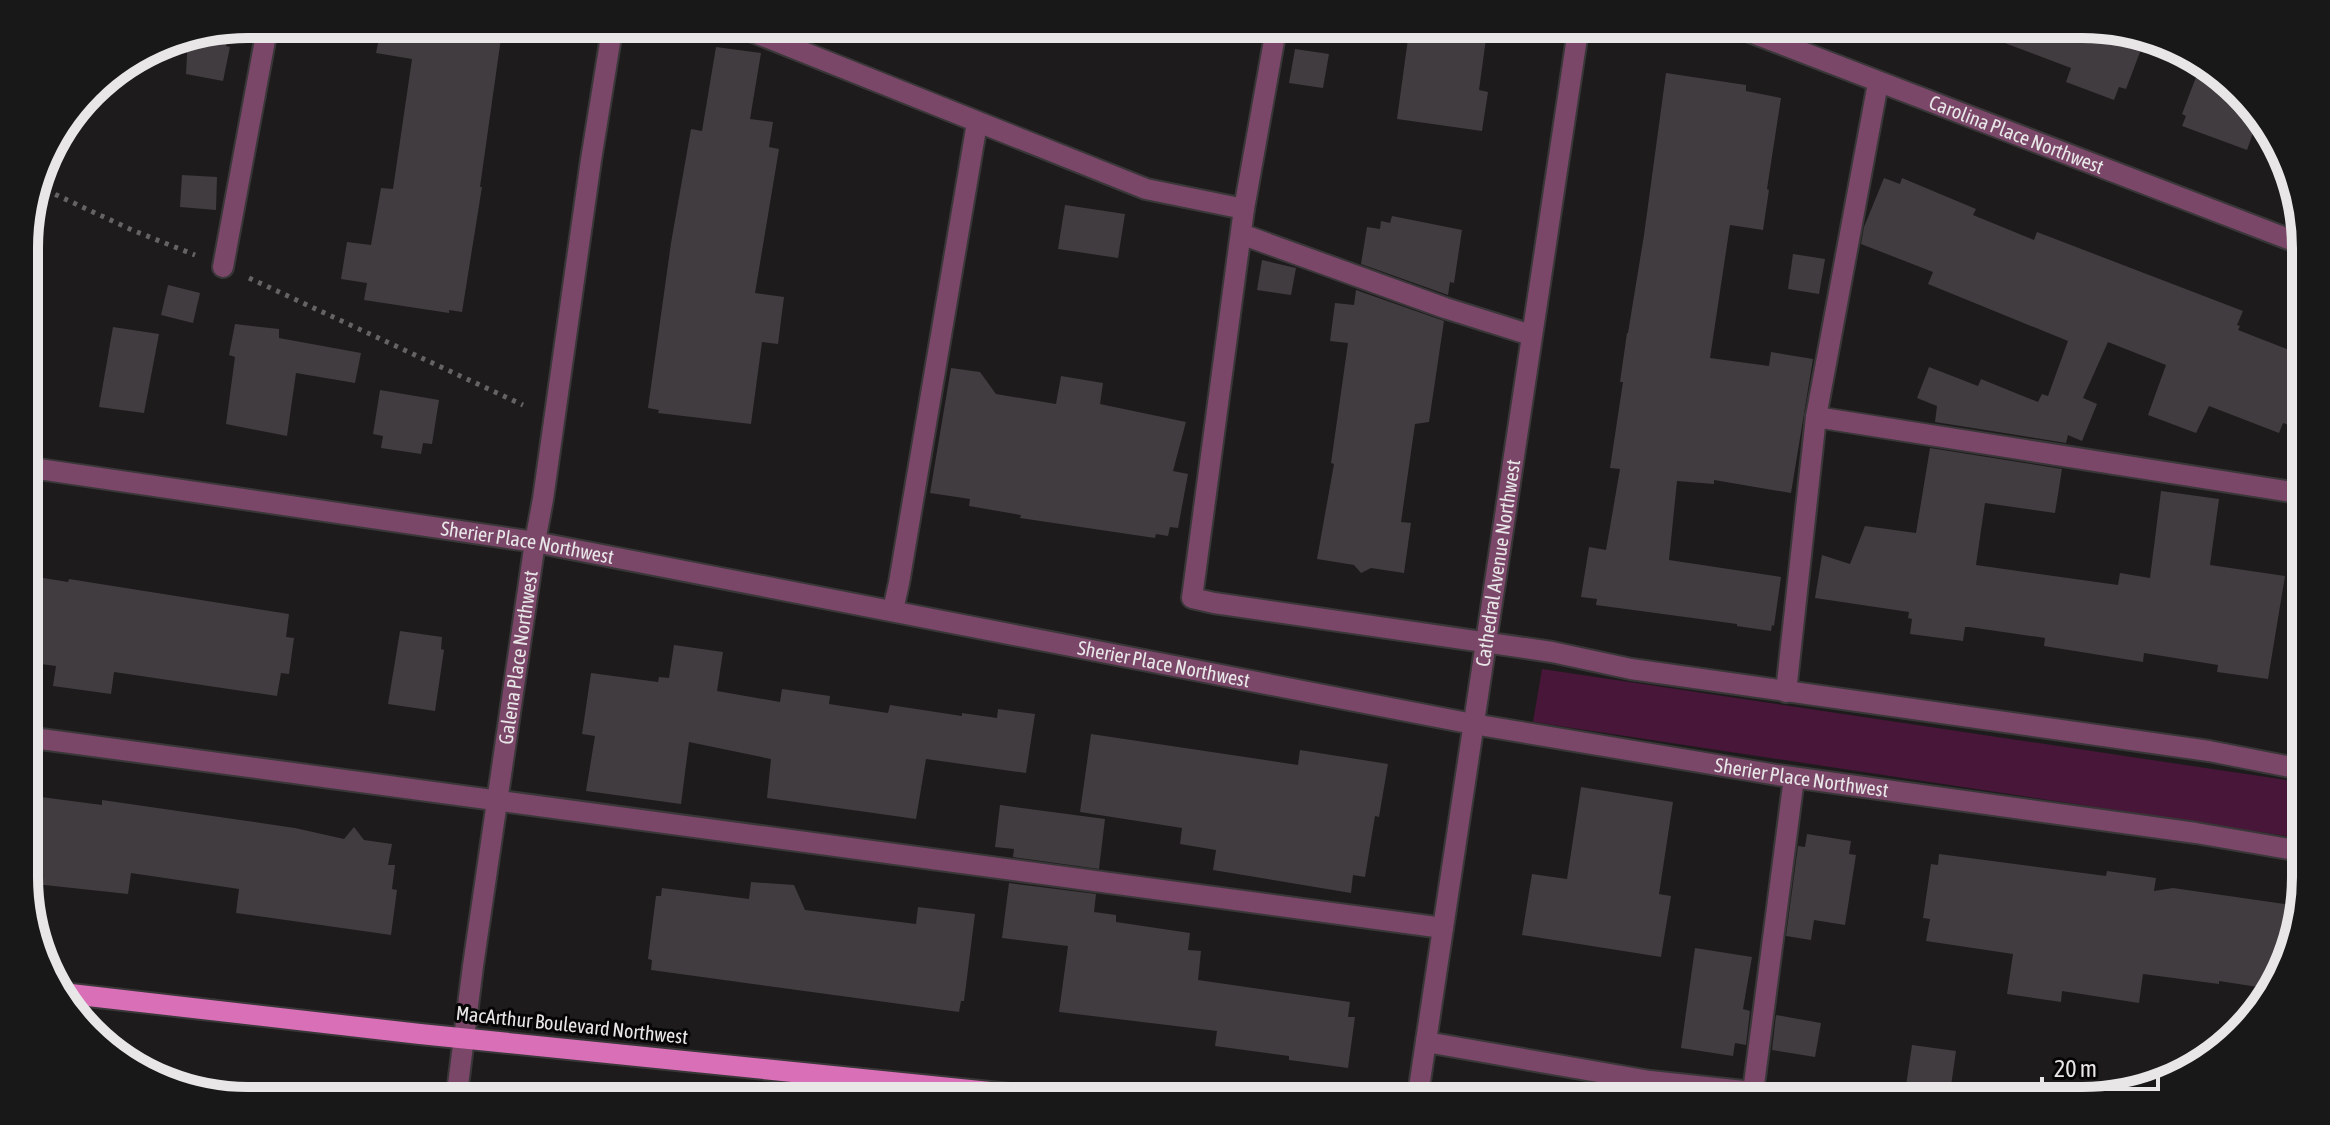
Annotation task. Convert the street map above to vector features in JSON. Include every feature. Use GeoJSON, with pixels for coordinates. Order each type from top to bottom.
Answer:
{"type":"FeatureCollection","features":[{"type":"Feature","properties":{"kind":"main road","name":"MacArthur Boulevard Northwest"},"geometry":{"type":"LineString","coordinates":[[73,994],[465,1039],[940,1087]]}},
{"type":"Feature","properties":{"kind":"street"},"geometry":{"type":"LineString","coordinates":[[223,267],[265,38]]}},
{"type":"Feature","properties":{"kind":"street","name":"Galena Place Northwest"},"geometry":{"type":"LineString","coordinates":[[458,1087],[497,801],[611,38]]}},
{"type":"Feature","properties":{"kind":"street"},"geometry":{"type":"LineString","coordinates":[[768,38],[1146,189],[1244,209]]}},
{"type":"Feature","properties":{"kind":"street"},"geometry":{"type":"LineString","coordinates":[[1275,38],[1244,209],[1192,598],[1552,652],[1631,669],[2209,751],[2292,768]]}},
{"type":"Feature","properties":{"kind":"street","name":"Cathedral Avenue Northwest"},"geometry":{"type":"LineString","coordinates":[[1419,1087],[1577,38]]}},
{"type":"Feature","properties":{"kind":"street","name":"Carolina Place Northwest"},"geometry":{"type":"LineString","coordinates":[[1764,38],[2291,240]]}},
{"type":"Feature","properties":{"kind":"street"},"geometry":{"type":"LineString","coordinates":[[1786,692],[1816,417],[1878,83]]}},
{"type":"Feature","properties":{"kind":"street"},"geometry":{"type":"LineString","coordinates":[[893,610],[977,123]]}},
{"type":"Feature","properties":{"kind":"street"},"geometry":{"type":"LineString","coordinates":[[1241,234],[1445,308],[1531,335]]}},
{"type":"Feature","properties":{"kind":"street"},"geometry":{"type":"LineString","coordinates":[[1816,417],[2292,492]]}},
{"type":"Feature","properties":{"kind":"street","name":"Sherier Place Northwest"},"geometry":{"type":"LineString","coordinates":[[38,469],[535,542],[1473,724],[1794,778],[2196,833],[2292,850]]}},
{"type":"Feature","properties":{"kind":"street"},"geometry":{"type":"LineString","coordinates":[[38,739],[1443,928]]}},
{"type":"Feature","properties":{"kind":"street"},"geometry":{"type":"LineString","coordinates":[[1754,1087],[1794,778]]}},
{"type":"Feature","properties":{"kind":"street"},"geometry":{"type":"LineString","coordinates":[[1426,1042],[1650,1081],[1706,1087]]}},
{"type":"Feature","properties":{"kind":"path"},"geometry":{"type":"LineString","coordinates":[[46,190],[223,267],[523,405]]}},
{"type":"Feature","properties":{"kind":"shaded area"},"geometry":{"type":"Polygon","coordinates":[[[1542,669],[2292,781],[2292,837],[1533,722],[1542,669]]]}},
{"type":"Feature","properties":{"kind":"building"},"geometry":{"type":"Polygon","coordinates":[[[379,38],[501,38],[462,312],[449,310],[449,313],[364,300],[367,283],[341,279],[347,242],[371,245],[381,188],[393,189],[412,59],[376,53],[379,38]]]}},
{"type":"Feature","properties":{"kind":"building"},"geometry":{"type":"Polygon","coordinates":[[[1408,38],[1486,38],[1479,90],[1488,92],[1482,131],[1397,119],[1408,38]]]}},
{"type":"Feature","properties":{"kind":"building"},"geometry":{"type":"Polygon","coordinates":[[[1991,38],[2096,38],[2142,47],[2126,89],[2119,87],[2114,100],[2066,82],[2071,68],[1991,38]]]}},
{"type":"Feature","properties":{"kind":"building"},"geometry":{"type":"Polygon","coordinates":[[[228,39],[226,46],[230,47],[223,81],[186,74],[187,47],[228,39]]]}},
{"type":"Feature","properties":{"kind":"building"},"geometry":{"type":"Polygon","coordinates":[[[716,47],[761,53],[750,119],[773,122],[769,147],[779,149],[755,293],[784,297],[778,344],[762,342],[751,424],[658,413],[659,410],[648,408],[671,243],[691,129],[702,131],[716,47]]]}},
{"type":"Feature","properties":{"kind":"building"},"geometry":{"type":"Polygon","coordinates":[[[1295,49],[1329,54],[1323,88],[1289,83],[1295,49]]]}},
{"type":"Feature","properties":{"kind":"building"},"geometry":{"type":"Polygon","coordinates":[[[2198,72],[2221,90],[2255,128],[2247,150],[2182,126],[2186,116],[2182,114],[2198,72]]]}},
{"type":"Feature","properties":{"kind":"building"},"geometry":{"type":"Polygon","coordinates":[[[1666,73],[1746,85],[1746,91],[1781,98],[1763,230],[1730,225],[1710,358],[1769,366],[1771,352],[1813,359],[1791,493],[1714,480],[1714,484],[1677,481],[1669,560],[1781,577],[1771,631],[1596,605],[1597,599],[1581,597],[1589,547],[1606,550],[1620,469],[1610,468],[1666,73]]]}},
{"type":"Feature","properties":{"kind":"building"},"geometry":{"type":"Polygon","coordinates":[[[182,175],[217,177],[216,210],[180,207],[182,175]]]}},
{"type":"Feature","properties":{"kind":"building"},"geometry":{"type":"Polygon","coordinates":[[[1884,178],[1900,184],[1902,178],[1976,209],[1973,215],[2034,240],[2037,232],[2243,311],[2238,330],[2292,351],[2292,423],[2283,423],[2279,433],[2209,406],[2196,433],[2148,415],[2166,365],[2108,342],[2083,398],[2097,404],[2082,441],[2068,435],[2066,443],[1935,422],[1937,406],[1917,398],[1929,367],[1978,386],[1981,379],[2038,402],[2042,394],[2048,396],[2068,341],[1928,284],[1933,272],[1861,244],[1864,227],[1884,178]]]}},
{"type":"Feature","properties":{"kind":"building"},"geometry":{"type":"Polygon","coordinates":[[[1065,205],[1125,214],[1118,258],[1058,249],[1065,205]]]}},
{"type":"Feature","properties":{"kind":"building"},"geometry":{"type":"Polygon","coordinates":[[[1392,216],[1462,230],[1454,283],[1450,282],[1448,295],[1361,264],[1367,227],[1380,229],[1381,221],[1390,223],[1392,216]]]}},
{"type":"Feature","properties":{"kind":"building"},"geometry":{"type":"Polygon","coordinates":[[[1793,254],[1825,259],[1819,294],[1788,289],[1793,254]]]}},
{"type":"Feature","properties":{"kind":"building"},"geometry":{"type":"Polygon","coordinates":[[[1262,260],[1296,268],[1291,295],[1257,290],[1262,260]]]}},
{"type":"Feature","properties":{"kind":"building"},"geometry":{"type":"Polygon","coordinates":[[[168,285],[200,293],[193,323],[161,315],[168,285]]]}},
{"type":"Feature","properties":{"kind":"building"},"geometry":{"type":"Polygon","coordinates":[[[1356,290],[1444,321],[1429,422],[1415,424],[1401,522],[1411,523],[1404,573],[1371,568],[1361,573],[1354,565],[1317,559],[1334,464],[1331,463],[1348,343],[1330,341],[1335,303],[1354,305],[1356,290]]]}},
{"type":"Feature","properties":{"kind":"building"},"geometry":{"type":"Polygon","coordinates":[[[235,324],[279,329],[279,338],[361,353],[355,383],[296,373],[287,436],[226,424],[235,357],[229,355],[235,324]]]}},
{"type":"Feature","properties":{"kind":"building"},"geometry":{"type":"Polygon","coordinates":[[[113,327],[159,334],[144,413],[99,407],[113,327]]]}},
{"type":"Feature","properties":{"kind":"building"},"geometry":{"type":"Polygon","coordinates":[[[951,368],[980,372],[996,394],[1056,404],[1061,376],[1103,383],[1100,404],[1186,422],[1173,471],[1188,474],[1178,528],[1170,527],[1168,536],[1156,534],[1155,538],[1020,518],[1021,515],[969,506],[970,499],[930,493],[951,368]]]}},
{"type":"Feature","properties":{"kind":"building"},"geometry":{"type":"Polygon","coordinates":[[[380,390],[439,400],[432,444],[423,443],[421,454],[381,448],[383,436],[373,434],[380,390]]]}},
{"type":"Feature","properties":{"kind":"building"},"geometry":{"type":"Polygon","coordinates":[[[1930,448],[2062,469],[2055,513],[1985,503],[1976,565],[2118,585],[2120,573],[2150,578],[2161,491],[2219,499],[2210,565],[2285,576],[2268,679],[2217,672],[2218,665],[2144,653],[2143,662],[2044,646],[2045,638],[1969,627],[1965,627],[1963,641],[1910,634],[1912,619],[1908,618],[1909,612],[1815,598],[1822,555],[1850,564],[1865,526],[1916,533],[1930,448]]]}},
{"type":"Feature","properties":{"kind":"building"},"geometry":{"type":"Polygon","coordinates":[[[38,577],[68,582],[69,579],[289,614],[286,637],[294,638],[289,674],[281,673],[277,696],[114,672],[111,694],[53,686],[56,666],[38,664],[38,577]]]}},
{"type":"Feature","properties":{"kind":"building"},"geometry":{"type":"Polygon","coordinates":[[[400,631],[442,637],[441,649],[444,650],[435,711],[388,704],[400,631]]]}},
{"type":"Feature","properties":{"kind":"building"},"geometry":{"type":"Polygon","coordinates":[[[674,645],[723,652],[717,691],[780,702],[782,689],[830,696],[829,704],[888,713],[890,705],[962,716],[962,713],[997,718],[998,709],[1035,714],[1026,773],[926,759],[916,819],[767,798],[771,759],[689,742],[681,804],[586,791],[595,736],[582,734],[591,673],[658,682],[659,677],[669,678],[674,645]]]}},
{"type":"Feature","properties":{"kind":"building"},"geometry":{"type":"Polygon","coordinates":[[[1091,734],[1298,765],[1300,750],[1388,764],[1365,877],[1353,875],[1351,893],[1213,870],[1216,850],[1180,844],[1182,828],[1080,812],[1091,734]]]}},
{"type":"Feature","properties":{"kind":"building"},"geometry":{"type":"Polygon","coordinates":[[[1581,787],[1673,802],[1659,894],[1671,896],[1661,957],[1522,935],[1532,874],[1567,879],[1581,787]]]}},
{"type":"Feature","properties":{"kind":"building"},"geometry":{"type":"Polygon","coordinates":[[[38,797],[102,805],[102,800],[295,828],[344,839],[354,827],[364,840],[392,844],[388,865],[395,865],[392,889],[397,890],[391,935],[236,913],[239,889],[131,873],[128,894],[39,884],[38,797]]]}},
{"type":"Feature","properties":{"kind":"building"},"geometry":{"type":"Polygon","coordinates":[[[1000,805],[1105,819],[1099,869],[1013,857],[1014,849],[995,847],[1000,805]]]}},
{"type":"Feature","properties":{"kind":"building"},"geometry":{"type":"Polygon","coordinates":[[[1807,834],[1851,841],[1849,854],[1856,855],[1845,925],[1814,920],[1811,940],[1786,936],[1798,846],[1805,847],[1807,834]]]}},
{"type":"Feature","properties":{"kind":"building"},"geometry":{"type":"Polygon","coordinates":[[[1939,854],[2106,876],[2107,871],[2156,878],[2154,891],[2173,888],[2290,905],[2281,945],[2261,987],[2143,974],[2139,1003],[2062,991],[2061,1002],[2007,994],[2013,954],[1926,941],[1930,919],[1923,918],[1931,864],[1938,865],[1939,854]]]}},
{"type":"Feature","properties":{"kind":"building"},"geometry":{"type":"Polygon","coordinates":[[[751,882],[794,885],[805,910],[916,924],[918,907],[975,914],[964,1001],[961,1001],[959,1012],[651,970],[652,960],[648,959],[656,896],[661,896],[662,888],[749,899],[751,882]]]}},
{"type":"Feature","properties":{"kind":"building"},"geometry":{"type":"Polygon","coordinates":[[[1009,883],[1096,894],[1094,912],[1116,915],[1116,922],[1190,933],[1188,950],[1201,951],[1198,980],[1350,1002],[1348,1017],[1355,1017],[1348,1068],[1215,1046],[1217,1031],[1059,1012],[1068,946],[1002,938],[1009,883]]]}},
{"type":"Feature","properties":{"kind":"building"},"geometry":{"type":"Polygon","coordinates":[[[1695,948],[1752,957],[1743,1009],[1750,1011],[1746,1045],[1735,1043],[1733,1056],[1681,1048],[1695,948]]]}},
{"type":"Feature","properties":{"kind":"building"},"geometry":{"type":"Polygon","coordinates":[[[1776,1015],[1821,1023],[1815,1057],[1772,1050],[1776,1015]]]}},
{"type":"Feature","properties":{"kind":"building"},"geometry":{"type":"Polygon","coordinates":[[[1912,1045],[1956,1051],[1951,1087],[1906,1086],[1912,1045]]]}}]}
